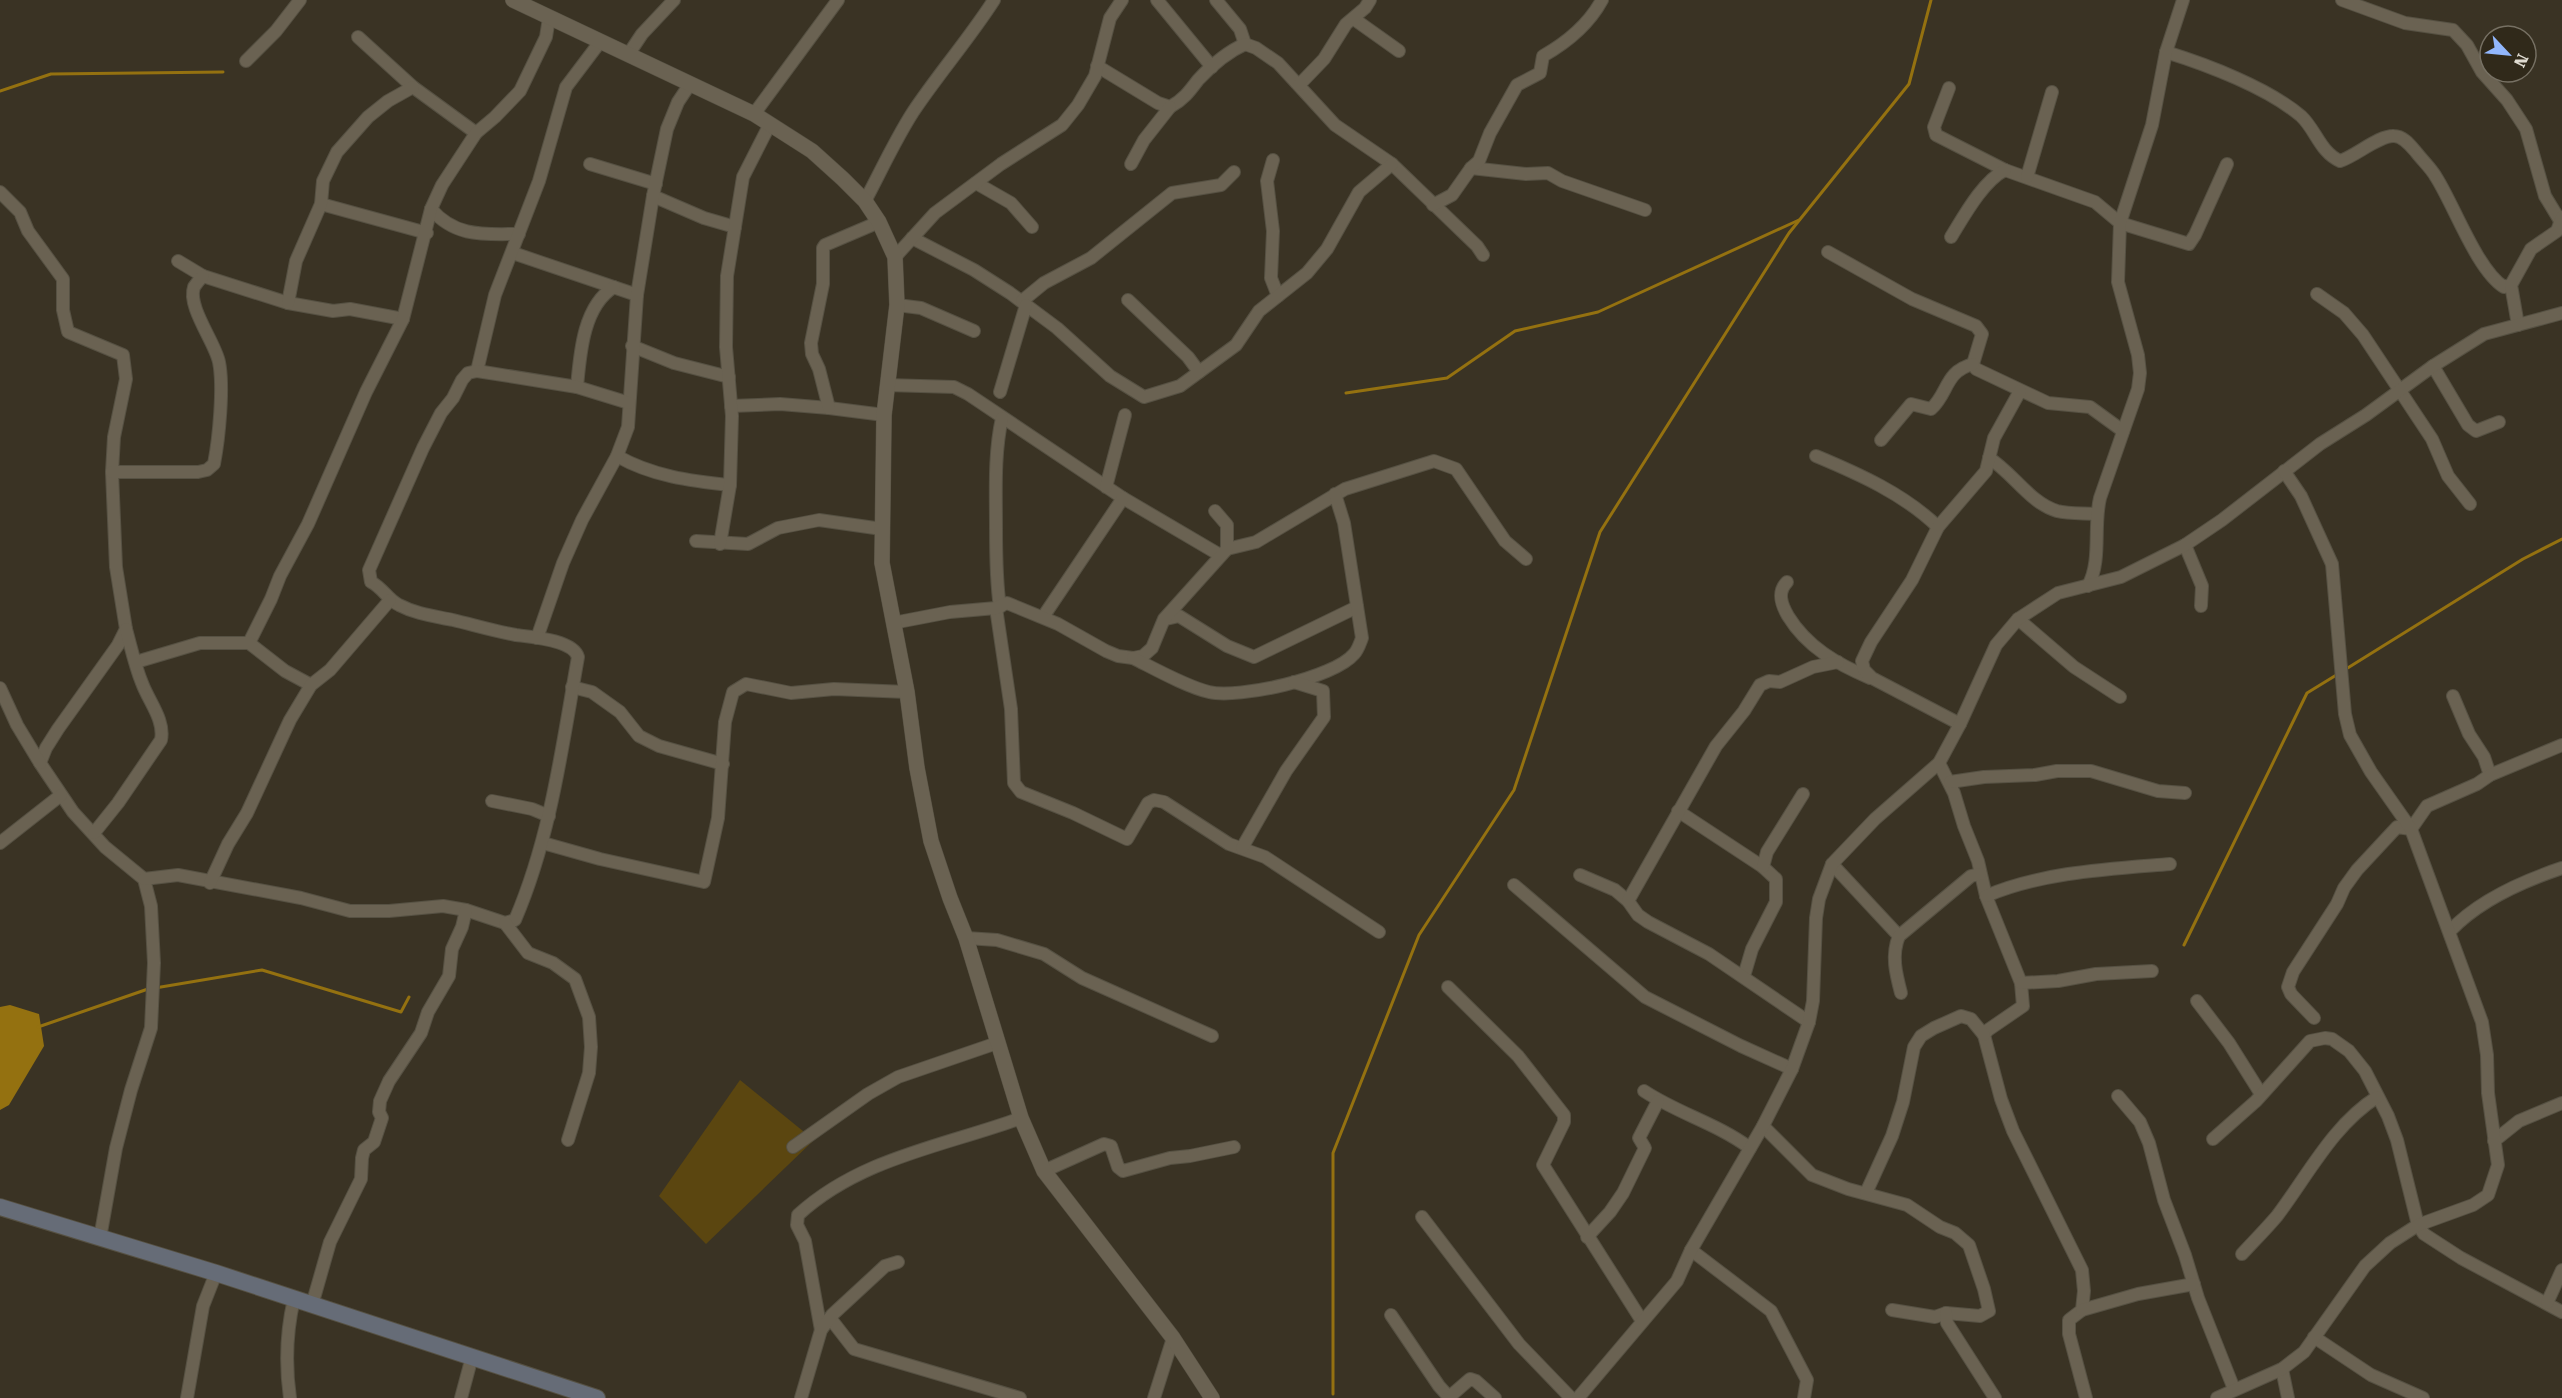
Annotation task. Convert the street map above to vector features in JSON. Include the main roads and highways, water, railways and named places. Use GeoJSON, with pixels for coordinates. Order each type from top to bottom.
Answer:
{"type":"FeatureCollection","features":[{"type":"Feature","properties":{"kind":"main road"},"geometry":{"type":"LineString","coordinates":[[0,1207],[216,1273],[597,1398]]}},
{"type":"Feature","properties":{"kind":"waterway"},"geometry":{"type":"LineString","coordinates":[[1333,1394],[1333,1153],[1419,935],[1514,790],[1600,532],[1789,233],[1909,84],[1931,0]]}},
{"type":"Feature","properties":{"kind":"waterway"},"geometry":{"type":"LineString","coordinates":[[0,91],[51,74],[223,72]]}},
{"type":"Feature","properties":{"kind":"waterway"},"geometry":{"type":"LineString","coordinates":[[1346,393],[1447,378],[1515,331],[1598,312],[1799,220]]}},
{"type":"Feature","properties":{"kind":"waterway"},"geometry":{"type":"LineString","coordinates":[[2346,669],[2523,559],[2562,539]]}},
{"type":"Feature","properties":{"kind":"waterway"},"geometry":{"type":"LineString","coordinates":[[2184,945],[2307,693],[2338,674]]}},
{"type":"Feature","properties":{"kind":"waterway"},"geometry":{"type":"LineString","coordinates":[[155,988],[262,970],[401,1012],[409,997]]}},
{"type":"Feature","properties":{"kind":"waterway"},"geometry":{"type":"LineString","coordinates":[[38,1027],[148,989]]}}]}
